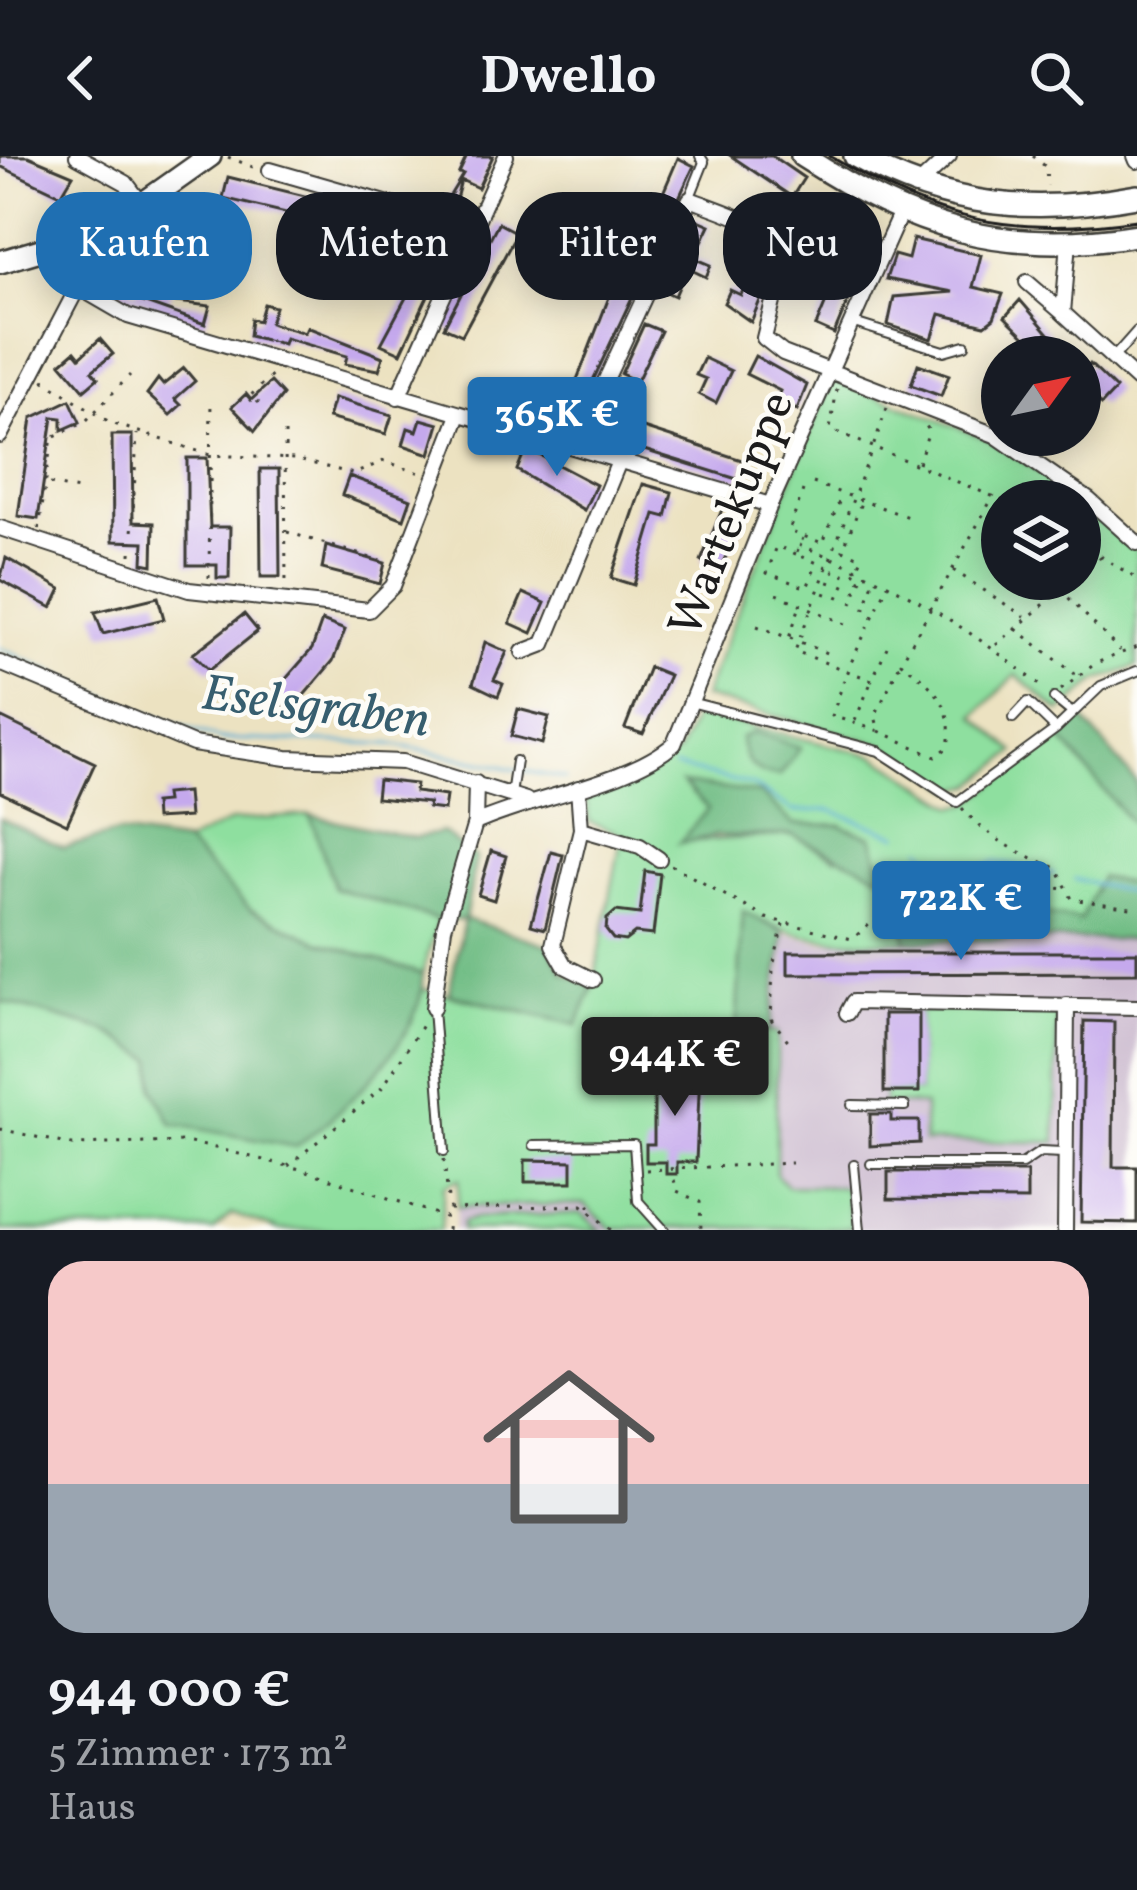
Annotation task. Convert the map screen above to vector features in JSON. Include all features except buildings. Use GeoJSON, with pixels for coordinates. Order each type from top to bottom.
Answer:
{"type":"FeatureCollection","features":[{"type":"Feature","properties":{"kind":"main road"},"geometry":{"type":"LineString","coordinates":[[163,192],[210,156]]}},
{"type":"Feature","properties":{"kind":"main road"},"geometry":{"type":"LineString","coordinates":[[802,156],[900,214],[987,237],[1070,242],[1137,235]]}},
{"type":"Feature","properties":{"kind":"main road"},"geometry":{"type":"LineString","coordinates":[[855,156],[915,188],[950,198],[1048,206],[1137,196]]}},
{"type":"Feature","properties":{"kind":"main road"},"geometry":{"type":"LineString","coordinates":[[900,214],[915,188]]}},
{"type":"Feature","properties":{"kind":"main road"},"geometry":{"type":"LineString","coordinates":[[0,262],[36,253]]}},
{"type":"Feature","properties":{"kind":"street"},"geometry":{"type":"LineString","coordinates":[[77,156],[126,183],[133,192]]}},
{"type":"Feature","properties":{"kind":"street"},"geometry":{"type":"LineString","coordinates":[[490,192],[506,156]]}},
{"type":"Feature","properties":{"kind":"street"},"geometry":{"type":"LineString","coordinates":[[915,188],[949,156]]}},
{"type":"Feature","properties":{"kind":"street"},"geometry":{"type":"LineString","coordinates":[[270,170],[347,192]]}},
{"type":"Feature","properties":{"kind":"street"},"geometry":{"type":"LineString","coordinates":[[699,203],[752,225],[781,246],[784,258],[764,338],[783,353],[889,401],[995,435],[1089,500],[1137,543]]}},
{"type":"Feature","properties":{"kind":"street","name":"Wartekuppe"},"geometry":{"type":"LineString","coordinates":[[475,823],[518,797],[578,788],[658,758],[674,744],[770,505],[900,214]]}},
{"type":"Feature","properties":{"kind":"street"},"geometry":{"type":"LineString","coordinates":[[1063,313],[1070,242]]}},
{"type":"Feature","properties":{"kind":"street"},"geometry":{"type":"LineString","coordinates":[[1028,283],[1137,380]]}},
{"type":"Feature","properties":{"kind":"street"},"geometry":{"type":"LineString","coordinates":[[0,436],[72,300]]}},
{"type":"Feature","properties":{"kind":"street"},"geometry":{"type":"LineString","coordinates":[[101,300],[128,316],[280,364],[770,505]]}},
{"type":"Feature","properties":{"kind":"street"},"geometry":{"type":"LineString","coordinates":[[398,397],[441,300]]}},
{"type":"Feature","properties":{"kind":"street"},"geometry":{"type":"LineString","coordinates":[[575,446],[643,300]]}},
{"type":"Feature","properties":{"kind":"street"},"geometry":{"type":"LineString","coordinates":[[0,528],[126,571],[208,592],[370,610],[393,586],[460,415]]}},
{"type":"Feature","properties":{"kind":"street"},"geometry":{"type":"LineString","coordinates":[[523,652],[544,644],[620,459]]}},
{"type":"Feature","properties":{"kind":"street"},"geometry":{"type":"LineString","coordinates":[[0,662],[194,744],[287,758],[403,762],[518,797]]}},
{"type":"Feature","properties":{"kind":"street"},"geometry":{"type":"LineString","coordinates":[[433,1008],[445,928],[475,823],[476,783]]}},
{"type":"Feature","properties":{"kind":"street"},"geometry":{"type":"LineString","coordinates":[[578,788],[581,829],[553,945],[565,966],[593,980]]}},
{"type":"Feature","properties":{"kind":"street"},"geometry":{"type":"LineString","coordinates":[[581,829],[640,846],[659,859]]}},
{"type":"Feature","properties":{"kind":"street"},"geometry":{"type":"LineString","coordinates":[[848,1013],[853,1002],[1137,1007]]}},
{"type":"Feature","properties":{"kind":"street"},"geometry":{"type":"LineString","coordinates":[[1065,1230],[1067,1006]]}},
{"type":"Feature","properties":{"kind":"lane"},"geometry":{"type":"LineString","coordinates":[[693,192],[704,162],[700,156]]}},
{"type":"Feature","properties":{"kind":"lane"},"geometry":{"type":"LineString","coordinates":[[854,323],[944,351],[965,345]]}},
{"type":"Feature","properties":{"kind":"lane"},"geometry":{"type":"LineString","coordinates":[[1113,358],[1137,331]]}},
{"type":"Feature","properties":{"kind":"lane"},"geometry":{"type":"LineString","coordinates":[[694,703],[879,751],[957,802],[1056,729],[1101,686],[1137,671]]}},
{"type":"Feature","properties":{"kind":"lane"},"geometry":{"type":"LineString","coordinates":[[1054,698],[1072,712]]}},
{"type":"Feature","properties":{"kind":"lane"},"geometry":{"type":"LineString","coordinates":[[1012,718],[1028,702],[1056,729]]}},
{"type":"Feature","properties":{"kind":"lane"},"geometry":{"type":"LineString","coordinates":[[516,761],[518,797]]}},
{"type":"Feature","properties":{"kind":"lane"},"geometry":{"type":"LineString","coordinates":[[433,1008],[443,1151]]}},
{"type":"Feature","properties":{"kind":"lane"},"geometry":{"type":"LineString","coordinates":[[852,1106],[904,1106]]}},
{"type":"Feature","properties":{"kind":"lane"},"geometry":{"type":"LineString","coordinates":[[534,1145],[634,1144],[638,1202],[664,1230]]}},
{"type":"Feature","properties":{"kind":"lane"},"geometry":{"type":"LineString","coordinates":[[871,1164],[1022,1164],[1040,1152],[1065,1153]]}},
{"type":"Feature","properties":{"kind":"lane"},"geometry":{"type":"LineString","coordinates":[[854,1165],[860,1230]]}},
{"type":"Feature","properties":{"kind":"path"},"geometry":{"type":"LineString","coordinates":[[227,156],[270,170]]}},
{"type":"Feature","properties":{"kind":"path"},"geometry":{"type":"LineString","coordinates":[[1033,156],[1046,167],[1048,206]]}},
{"type":"Feature","properties":{"kind":"path"},"geometry":{"type":"LineString","coordinates":[[259,403],[251,395],[280,364]]}},
{"type":"Feature","properties":{"kind":"path"},"geometry":{"type":"LineString","coordinates":[[32,372],[91,411],[137,432],[210,455],[283,458],[354,474],[384,461],[435,478]]}},
{"type":"Feature","properties":{"kind":"path"},"geometry":{"type":"LineString","coordinates":[[38,543],[52,437],[84,423],[130,375]]}},
{"type":"Feature","properties":{"kind":"path"},"geometry":{"type":"LineString","coordinates":[[838,392],[830,429],[981,490]]}},
{"type":"Feature","properties":{"kind":"path"},"geometry":{"type":"LineString","coordinates":[[208,592],[214,498],[211,398]]}},
{"type":"Feature","properties":{"kind":"path"},"geometry":{"type":"LineString","coordinates":[[872,680],[795,651],[889,401],[904,413]]}},
{"type":"Feature","properties":{"kind":"path"},"geometry":{"type":"LineString","coordinates":[[838,407],[848,411]]}},
{"type":"Feature","properties":{"kind":"path"},"geometry":{"type":"LineString","coordinates":[[917,464],[928,431],[922,420]]}},
{"type":"Feature","properties":{"kind":"path"},"geometry":{"type":"LineString","coordinates":[[126,571],[135,541],[137,432]]}},
{"type":"Feature","properties":{"kind":"path"},"geometry":{"type":"LineString","coordinates":[[285,433],[286,600]]}},
{"type":"Feature","properties":{"kind":"path"},"geometry":{"type":"LineString","coordinates":[[813,483],[908,517]]}},
{"type":"Feature","properties":{"kind":"path"},"geometry":{"type":"LineString","coordinates":[[47,484],[83,491]]}},
{"type":"Feature","properties":{"kind":"path"},"geometry":{"type":"LineString","coordinates":[[803,490],[789,531],[823,543],[839,502]]}},
{"type":"Feature","properties":{"kind":"path"},"geometry":{"type":"LineString","coordinates":[[838,598],[862,558],[842,550],[862,500]]}},
{"type":"Feature","properties":{"kind":"path"},"geometry":{"type":"LineString","coordinates":[[879,731],[875,716],[981,517]]}},
{"type":"Feature","properties":{"kind":"path"},"geometry":{"type":"LineString","coordinates":[[285,532],[400,567]]}},
{"type":"Feature","properties":{"kind":"path"},"geometry":{"type":"LineString","coordinates":[[796,554],[804,536]]}},
{"type":"Feature","properties":{"kind":"path"},"geometry":{"type":"LineString","coordinates":[[799,544],[878,576],[994,647],[1054,698],[1076,675],[1137,647]]}},
{"type":"Feature","properties":{"kind":"path"},"geometry":{"type":"LineString","coordinates":[[817,563],[807,588],[767,573],[777,546],[872,585]]}},
{"type":"Feature","properties":{"kind":"path"},"geometry":{"type":"LineString","coordinates":[[1103,556],[1137,578]]}},
{"type":"Feature","properties":{"kind":"path"},"geometry":{"type":"LineString","coordinates":[[950,569],[1026,618]]}},
{"type":"Feature","properties":{"kind":"path"},"geometry":{"type":"LineString","coordinates":[[825,595],[835,570]]}},
{"type":"Feature","properties":{"kind":"path"},"geometry":{"type":"LineString","coordinates":[[864,610],[878,576]]}},
{"type":"Feature","properties":{"kind":"path"},"geometry":{"type":"LineString","coordinates":[[852,604],[860,580]]}},
{"type":"Feature","properties":{"kind":"path"},"geometry":{"type":"LineString","coordinates":[[889,583],[847,671],[832,716],[936,757],[948,747],[950,714],[943,697],[901,662]]}},
{"type":"Feature","properties":{"kind":"path"},"geometry":{"type":"LineString","coordinates":[[777,594],[848,625]]}},
{"type":"Feature","properties":{"kind":"path"},"geometry":{"type":"LineString","coordinates":[[994,647],[1048,600]]}},
{"type":"Feature","properties":{"kind":"path"},"geometry":{"type":"LineString","coordinates":[[1071,600],[1121,652]]}},
{"type":"Feature","properties":{"kind":"path"},"geometry":{"type":"LineString","coordinates":[[789,638],[801,604]]}},
{"type":"Feature","properties":{"kind":"path"},"geometry":{"type":"LineString","coordinates":[[757,626],[834,656]]}},
{"type":"Feature","properties":{"kind":"path"},"geometry":{"type":"LineString","coordinates":[[1014,628],[1076,675]]}},
{"type":"Feature","properties":{"kind":"path"},"geometry":{"type":"LineString","coordinates":[[855,723],[886,647]]}},
{"type":"Feature","properties":{"kind":"path"},"geometry":{"type":"LineString","coordinates":[[957,802],[979,827],[1015,852],[1057,868],[1072,898],[1137,909]]}},
{"type":"Feature","properties":{"kind":"path"},"geometry":{"type":"LineString","coordinates":[[659,859],[714,893],[783,923],[852,939],[886,911],[956,905],[992,883],[1067,889]]}},
{"type":"Feature","properties":{"kind":"path"},"geometry":{"type":"LineString","coordinates":[[783,923],[773,967],[771,1019],[790,1043]]}},
{"type":"Feature","properties":{"kind":"path"},"geometry":{"type":"LineString","coordinates":[[286,1167],[383,1087],[433,1008]]}},
{"type":"Feature","properties":{"kind":"path"},"geometry":{"type":"LineString","coordinates":[[0,1129],[72,1145],[185,1142],[286,1167],[448,1218]]}},
{"type":"Feature","properties":{"kind":"path"},"geometry":{"type":"LineString","coordinates":[[443,1151],[447,1230]]}},
{"type":"Feature","properties":{"kind":"path"},"geometry":{"type":"LineString","coordinates":[[635,1170],[792,1163]]}},
{"type":"Feature","properties":{"kind":"path"},"geometry":{"type":"LineString","coordinates":[[672,1169],[677,1191],[700,1202],[701,1230]]}},
{"type":"Feature","properties":{"kind":"path"},"geometry":{"type":"LineString","coordinates":[[449,1209],[586,1208],[598,1200]]}},
{"type":"Feature","properties":{"kind":"path"},"geometry":{"type":"LineString","coordinates":[[586,1208],[611,1230]]}},
{"type":"Feature","properties":{"kind":"shaded area"},"geometry":{"type":"Polygon","coordinates":[[[784,933],[821,942],[1137,939],[1137,1230],[454,1230],[471,1097],[598,1031],[770,1029],[784,933]]]}},
{"type":"Feature","properties":{"kind":"green space"},"geometry":{"type":"Polygon","coordinates":[[[832,378],[981,437],[981,456],[1016,456],[1052,480],[981,480],[981,600],[1101,600],[1101,516],[1137,549],[1137,666],[1097,681],[1060,712],[1016,675],[975,716],[1015,752],[974,785],[956,790],[881,744],[703,697],[832,378]]]}},
{"type":"Feature","properties":{"kind":"green space"},"geometry":{"type":"Polygon","coordinates":[[[696,714],[876,756],[955,806],[968,804],[1059,736],[1137,830],[1137,885],[1100,878],[1081,920],[997,906],[949,913],[899,910],[907,941],[862,941],[804,935],[743,912],[736,1033],[777,1032],[776,1174],[787,1186],[846,1187],[852,1228],[611,1228],[584,1204],[457,1207],[459,1179],[444,1186],[441,1230],[279,1230],[232,1214],[213,1230],[0,1230],[0,1001],[104,1030],[153,1060],[154,1089],[411,1024],[423,989],[577,1025],[593,987],[622,834],[589,822],[585,796],[678,753],[696,714]],[[761,794],[708,809],[680,842],[792,835],[836,858],[840,825],[793,824],[761,794]]]}},
{"type":"Feature","properties":{"kind":"green space"},"geometry":{"type":"Polygon","coordinates":[[[1079,714],[1137,783],[1137,830],[1059,736],[1079,714]]]}},
{"type":"Feature","properties":{"kind":"green space"},"geometry":{"type":"Polygon","coordinates":[[[754,732],[801,747],[780,776],[757,770],[747,760],[741,737],[754,732]]]}},
{"type":"Feature","properties":{"kind":"green space"},"geometry":{"type":"Polygon","coordinates":[[[682,783],[761,794],[793,824],[840,825],[872,837],[884,877],[792,835],[714,836],[679,843],[708,809],[682,783]]]}},
{"type":"Feature","properties":{"kind":"green space"},"geometry":{"type":"Polygon","coordinates":[[[310,815],[335,888],[438,920],[422,974],[318,941],[251,910],[185,843],[232,821],[310,815]]]}},
{"type":"Feature","properties":{"kind":"green space"},"geometry":{"type":"Polygon","coordinates":[[[310,815],[415,838],[442,832],[476,858],[465,919],[548,945],[563,972],[593,987],[577,1025],[449,994],[464,920],[438,920],[335,888],[310,815]]]}},
{"type":"Feature","properties":{"kind":"green space"},"geometry":{"type":"Polygon","coordinates":[[[0,818],[63,848],[117,833],[185,843],[251,910],[318,941],[422,974],[411,1023],[378,1071],[296,1147],[172,1124],[154,1089],[153,1059],[104,1030],[0,1001],[0,818]]]}},
{"type":"Feature","properties":{"kind":"green space"},"geometry":{"type":"Polygon","coordinates":[[[1100,877],[1137,885],[1137,939],[907,941],[898,910],[949,913],[997,906],[1081,920],[1100,877]]]}},
{"type":"Feature","properties":{"kind":"green space"},"geometry":{"type":"Polygon","coordinates":[[[743,911],[784,933],[770,1029],[736,1034],[743,911]]]}},
{"type":"Feature","properties":{"kind":"green space"},"geometry":{"type":"Polygon","coordinates":[[[919,1010],[1052,1011],[1057,1016],[1056,1142],[924,1142],[924,1105],[884,1104],[884,1092],[919,1092],[919,1010]]]}},
{"type":"Feature","properties":{"kind":"green space"},"geometry":{"type":"Polygon","coordinates":[[[581,1213],[601,1230],[462,1230],[463,1222],[476,1218],[581,1213]]]}},
{"type":"Feature","properties":{"kind":"water"},"geometry":{"type":"Polygon","coordinates":[[[924,856],[945,871],[969,866],[977,876],[975,883],[935,890],[897,880],[894,872],[924,856]]]}},
{"type":"Feature","properties":{"kind":"waterway","name":"Eselsgraben"},"geometry":{"type":"LineString","coordinates":[[0,648],[132,709],[220,739],[390,744],[565,779]]}},
{"type":"Feature","properties":{"kind":"waterway","name":"Eselsgraben"},"geometry":{"type":"LineString","coordinates":[[675,767],[752,785],[793,811],[830,810],[898,835]]}},
{"type":"Feature","properties":{"kind":"waterway","name":"Eselsgraben"},"geometry":{"type":"LineString","coordinates":[[922,848],[945,871]]}},
{"type":"Feature","properties":{"kind":"waterway","name":"Eselsgraben"},"geometry":{"type":"LineString","coordinates":[[974,871],[995,862],[1054,874]]}},
{"type":"Feature","properties":{"kind":"waterway","name":"Eselsgraben"},"geometry":{"type":"LineString","coordinates":[[1075,879],[1137,894]]}},
{"type":"Feature","properties":{"kind":"tram line"},"geometry":{"type":"LineString","coordinates":[[830,156],[905,196],[977,219],[1052,227],[1137,220]]}}]}
